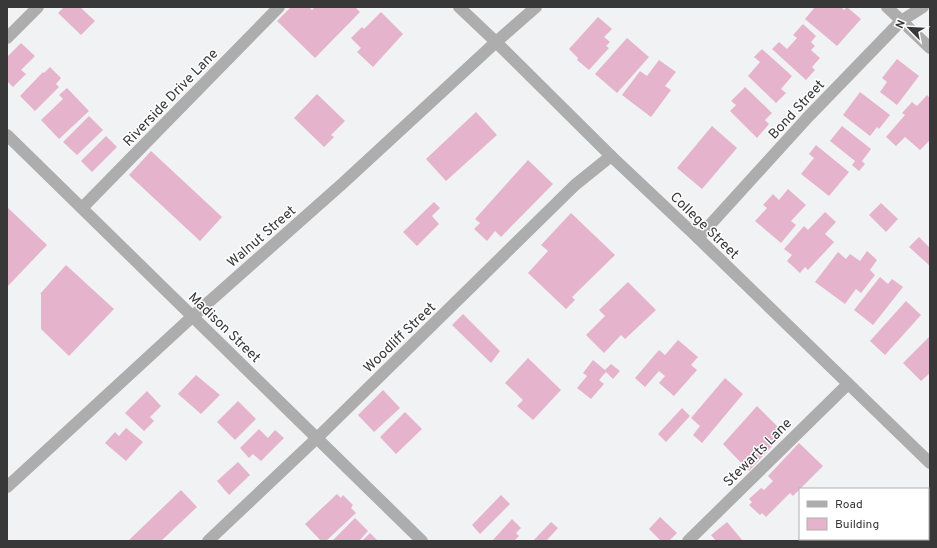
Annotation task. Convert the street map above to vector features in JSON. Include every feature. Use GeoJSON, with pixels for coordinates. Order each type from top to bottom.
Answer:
{"type":"FeatureCollection","features":[{"type":"Feature","properties":{"kind":"street"},"geometry":{"type":"LineString","coordinates":[[7,38],[38,7]]}},
{"type":"Feature","properties":{"kind":"street","name":"Riverside Drive Lane"},"geometry":{"type":"LineString","coordinates":[[82,208],[280,7]]}},
{"type":"Feature","properties":{"kind":"street","name":"College Street"},"geometry":{"type":"LineString","coordinates":[[459,7],[611,156],[698,238],[930,463]]}},
{"type":"Feature","properties":{"kind":"street","name":"Walnut Street"},"geometry":{"type":"LineString","coordinates":[[7,487],[193,316],[342,184],[536,7]]}},
{"type":"Feature","properties":{"kind":"street"},"geometry":{"type":"LineString","coordinates":[[886,7],[930,48]]}},
{"type":"Feature","properties":{"kind":"street","name":"Bond Street"},"geometry":{"type":"LineString","coordinates":[[698,238],[808,117],[901,21],[923,7]]}},
{"type":"Feature","properties":{"kind":"street","name":"Madison Street"},"geometry":{"type":"LineString","coordinates":[[7,134],[422,541]]}},
{"type":"Feature","properties":{"kind":"street","name":"Woodliff Street"},"geometry":{"type":"LineString","coordinates":[[208,541],[317,438],[575,185],[611,156]]}},
{"type":"Feature","properties":{"kind":"street","name":"Stewarts Lane"},"geometry":{"type":"LineString","coordinates":[[688,541],[848,384]]}},
{"type":"Feature","properties":{"kind":"building"},"geometry":{"type":"Polygon","coordinates":[[[64,7],[80,7],[95,21],[81,35],[58,13],[64,7]]]}},
{"type":"Feature","properties":{"kind":"building"},"geometry":{"type":"Polygon","coordinates":[[[291,7],[309,7],[312,10],[315,7],[355,7],[360,12],[315,58],[277,21],[291,7]]]}},
{"type":"Feature","properties":{"kind":"building"},"geometry":{"type":"Polygon","coordinates":[[[815,7],[841,7],[844,10],[847,7],[861,19],[837,46],[805,19],[815,7]]]}},
{"type":"Feature","properties":{"kind":"building"},"geometry":{"type":"Polygon","coordinates":[[[381,12],[403,34],[373,67],[357,52],[361,48],[351,38],[362,27],[364,29],[381,12]]]}},
{"type":"Feature","properties":{"kind":"building"},"geometry":{"type":"Polygon","coordinates":[[[598,17],[612,29],[604,37],[610,42],[606,46],[609,48],[589,70],[577,60],[578,58],[569,49],[598,17]]]}},
{"type":"Feature","properties":{"kind":"building"},"geometry":{"type":"Polygon","coordinates":[[[803,24],[816,36],[811,42],[815,46],[811,50],[820,58],[812,67],[815,70],[806,80],[772,49],[779,42],[787,49],[797,38],[793,35],[803,24]]]}},
{"type":"Feature","properties":{"kind":"building"},"geometry":{"type":"Polygon","coordinates":[[[627,38],[649,57],[617,93],[595,74],[627,38]]]}},
{"type":"Feature","properties":{"kind":"building"},"geometry":{"type":"Polygon","coordinates":[[[21,43],[35,56],[21,70],[26,74],[13,87],[7,81],[7,57],[21,43]]]}},
{"type":"Feature","properties":{"kind":"building"},"geometry":{"type":"Polygon","coordinates":[[[762,49],[792,76],[781,89],[786,93],[776,103],[748,76],[760,62],[754,57],[762,49]]]}},
{"type":"Feature","properties":{"kind":"building"},"geometry":{"type":"Polygon","coordinates":[[[897,59],[919,76],[897,105],[880,92],[887,82],[882,78],[897,59]]]}},
{"type":"Feature","properties":{"kind":"building"},"geometry":{"type":"Polygon","coordinates":[[[659,60],[676,72],[665,86],[671,90],[651,117],[622,95],[640,71],[647,76],[659,60]]]}},
{"type":"Feature","properties":{"kind":"building"},"geometry":{"type":"Polygon","coordinates":[[[50,67],[61,78],[56,84],[59,87],[35,111],[20,96],[43,72],[44,73],[50,67]]]}},
{"type":"Feature","properties":{"kind":"building"},"geometry":{"type":"Polygon","coordinates":[[[745,87],[772,113],[765,120],[769,124],[757,138],[730,111],[736,105],[731,101],[745,87]]]}},
{"type":"Feature","properties":{"kind":"building"},"geometry":{"type":"Polygon","coordinates":[[[67,88],[89,111],[59,139],[41,120],[63,99],[59,95],[67,88]]]}},
{"type":"Feature","properties":{"kind":"building"},"geometry":{"type":"Polygon","coordinates":[[[860,92],[890,115],[879,129],[877,127],[870,136],[843,115],[860,92]]]}},
{"type":"Feature","properties":{"kind":"building"},"geometry":{"type":"Polygon","coordinates":[[[317,94],[345,121],[331,135],[334,137],[324,147],[294,118],[317,94]]]}},
{"type":"Feature","properties":{"kind":"building"},"geometry":{"type":"Polygon","coordinates":[[[927,95],[930,98],[930,140],[920,150],[905,137],[896,146],[886,137],[905,115],[902,113],[912,102],[917,106],[927,95]]]}},
{"type":"Feature","properties":{"kind":"building"},"geometry":{"type":"Polygon","coordinates":[[[476,112],[497,135],[446,181],[426,159],[476,112]]]}},
{"type":"Feature","properties":{"kind":"building"},"geometry":{"type":"Polygon","coordinates":[[[89,116],[103,130],[77,155],[63,142],[89,116]]]}},
{"type":"Feature","properties":{"kind":"building"},"geometry":{"type":"Polygon","coordinates":[[[712,126],[737,148],[702,189],[677,168],[712,126]]]}},
{"type":"Feature","properties":{"kind":"building"},"geometry":{"type":"Polygon","coordinates":[[[842,126],[871,149],[862,161],[865,164],[859,171],[852,165],[855,161],[830,141],[842,126]]]}},
{"type":"Feature","properties":{"kind":"building"},"geometry":{"type":"Polygon","coordinates":[[[106,136],[117,147],[92,172],[81,161],[106,136]]]}},
{"type":"Feature","properties":{"kind":"building"},"geometry":{"type":"Polygon","coordinates":[[[816,145],[849,172],[829,196],[801,174],[814,158],[809,154],[816,145]]]}},
{"type":"Feature","properties":{"kind":"building"},"geometry":{"type":"Polygon","coordinates":[[[151,151],[222,217],[200,241],[129,175],[151,151]]]}},
{"type":"Feature","properties":{"kind":"building"},"geometry":{"type":"Polygon","coordinates":[[[528,160],[553,184],[501,237],[495,231],[487,241],[474,229],[480,223],[475,219],[528,160]]]}},
{"type":"Feature","properties":{"kind":"building"},"geometry":{"type":"Polygon","coordinates":[[[788,189],[806,205],[791,221],[796,225],[781,243],[755,221],[767,208],[763,205],[773,194],[779,200],[788,189]]]}},
{"type":"Feature","properties":{"kind":"building"},"geometry":{"type":"Polygon","coordinates":[[[434,202],[440,208],[432,216],[439,224],[417,246],[403,232],[434,202]]]}},
{"type":"Feature","properties":{"kind":"building"},"geometry":{"type":"Polygon","coordinates":[[[881,203],[898,219],[886,232],[869,215],[881,203]]]}},
{"type":"Feature","properties":{"kind":"building"},"geometry":{"type":"Polygon","coordinates":[[[7,207],[47,245],[7,287],[7,207]]]}},
{"type":"Feature","properties":{"kind":"building"},"geometry":{"type":"Polygon","coordinates":[[[825,212],[836,222],[825,234],[834,242],[808,270],[805,267],[800,273],[787,261],[792,255],[784,249],[804,226],[808,230],[825,212]]]}},
{"type":"Feature","properties":{"kind":"building"},"geometry":{"type":"Polygon","coordinates":[[[571,213],[615,255],[572,297],[575,300],[566,309],[528,273],[548,251],[541,245],[571,213]]]}},
{"type":"Feature","properties":{"kind":"building"},"geometry":{"type":"Polygon","coordinates":[[[919,237],[930,248],[930,266],[909,247],[919,237]]]}},
{"type":"Feature","properties":{"kind":"building"},"geometry":{"type":"Polygon","coordinates":[[[867,251],[877,260],[870,270],[875,275],[861,293],[856,289],[845,304],[815,282],[838,252],[846,259],[850,254],[860,261],[867,251]]]}},
{"type":"Feature","properties":{"kind":"building"},"geometry":{"type":"Polygon","coordinates":[[[66,265],[114,309],[69,356],[41,329],[40,294],[66,265]]]}},
{"type":"Feature","properties":{"kind":"building"},"geometry":{"type":"Polygon","coordinates":[[[880,277],[888,284],[892,279],[903,287],[873,325],[854,310],[880,277]]]}},
{"type":"Feature","properties":{"kind":"building"},"geometry":{"type":"Polygon","coordinates":[[[628,282],[656,310],[625,339],[621,335],[604,353],[586,335],[605,316],[599,310],[628,282]]]}},
{"type":"Feature","properties":{"kind":"building"},"geometry":{"type":"Polygon","coordinates":[[[906,301],[921,315],[885,355],[870,341],[906,301]]]}},
{"type":"Feature","properties":{"kind":"building"},"geometry":{"type":"Polygon","coordinates":[[[463,314],[500,351],[491,363],[452,325],[463,314]]]}},
{"type":"Feature","properties":{"kind":"building"},"geometry":{"type":"Polygon","coordinates":[[[930,336],[930,373],[921,381],[903,363],[930,336]]]}},
{"type":"Feature","properties":{"kind":"building"},"geometry":{"type":"Polygon","coordinates":[[[678,340],[698,357],[691,365],[697,370],[674,396],[659,383],[665,376],[659,371],[645,387],[635,378],[659,350],[665,355],[678,340]]]}},
{"type":"Feature","properties":{"kind":"building"},"geometry":{"type":"Polygon","coordinates":[[[528,358],[561,390],[533,420],[517,406],[523,400],[505,383],[528,358]]]}},
{"type":"Feature","properties":{"kind":"building"},"geometry":{"type":"Polygon","coordinates":[[[593,360],[605,370],[611,364],[620,371],[613,379],[606,372],[599,380],[604,384],[591,399],[577,388],[587,376],[583,373],[593,360]]]}},
{"type":"Feature","properties":{"kind":"building"},"geometry":{"type":"Polygon","coordinates":[[[196,375],[220,395],[201,414],[178,394],[196,375]]]}},
{"type":"Feature","properties":{"kind":"building"},"geometry":{"type":"Polygon","coordinates":[[[725,378],[743,394],[702,443],[693,435],[700,426],[691,418],[725,378]]]}},
{"type":"Feature","properties":{"kind":"building"},"geometry":{"type":"Polygon","coordinates":[[[383,390],[400,408],[374,432],[358,415],[383,390]]]}},
{"type":"Feature","properties":{"kind":"building"},"geometry":{"type":"Polygon","coordinates":[[[147,391],[161,406],[150,417],[154,421],[144,431],[125,413],[147,391]]]}},
{"type":"Feature","properties":{"kind":"building"},"geometry":{"type":"Polygon","coordinates":[[[238,401],[256,419],[235,440],[217,422],[238,401]]]}},
{"type":"Feature","properties":{"kind":"building"},"geometry":{"type":"Polygon","coordinates":[[[757,406],[784,433],[749,471],[723,444],[757,406]]]}},
{"type":"Feature","properties":{"kind":"building"},"geometry":{"type":"Polygon","coordinates":[[[682,408],[690,416],[666,442],[658,434],[682,408]]]}},
{"type":"Feature","properties":{"kind":"building"},"geometry":{"type":"Polygon","coordinates":[[[405,412],[422,429],[396,454],[380,437],[405,412]]]}},
{"type":"Feature","properties":{"kind":"building"},"geometry":{"type":"Polygon","coordinates":[[[126,428],[143,442],[126,461],[105,443],[115,432],[119,436],[126,428]]]}},
{"type":"Feature","properties":{"kind":"building"},"geometry":{"type":"Polygon","coordinates":[[[259,429],[268,438],[275,430],[284,438],[261,461],[253,454],[249,458],[240,448],[259,429]]]}},
{"type":"Feature","properties":{"kind":"building"},"geometry":{"type":"Polygon","coordinates":[[[799,443],[823,466],[801,488],[799,488],[793,496],[790,493],[766,517],[762,513],[760,515],[749,505],[752,502],[749,499],[761,488],[764,490],[773,481],[768,476],[799,443]]]}},
{"type":"Feature","properties":{"kind":"building"},"geometry":{"type":"Polygon","coordinates":[[[238,462],[250,475],[229,495],[217,481],[238,462]]]}},
{"type":"Feature","properties":{"kind":"building"},"geometry":{"type":"Polygon","coordinates":[[[181,490],[197,507],[161,541],[128,541],[181,490]]]}},
{"type":"Feature","properties":{"kind":"building"},"geometry":{"type":"Polygon","coordinates":[[[337,494],[341,498],[343,495],[353,505],[351,508],[356,513],[326,541],[321,541],[305,524],[337,494]]]}},
{"type":"Feature","properties":{"kind":"building"},"geometry":{"type":"Polygon","coordinates":[[[501,495],[510,504],[480,534],[472,525],[501,495]]]}},
{"type":"Feature","properties":{"kind":"building"},"geometry":{"type":"Polygon","coordinates":[[[660,517],[677,533],[669,541],[661,541],[649,529],[660,517]]]}},
{"type":"Feature","properties":{"kind":"building"},"geometry":{"type":"Polygon","coordinates":[[[355,518],[368,531],[359,541],[332,541],[355,518]]]}},
{"type":"Feature","properties":{"kind":"building"},"geometry":{"type":"Polygon","coordinates":[[[512,519],[521,528],[516,533],[519,536],[514,541],[492,541],[512,519]]]}},
{"type":"Feature","properties":{"kind":"building"},"geometry":{"type":"Polygon","coordinates":[[[551,522],[558,528],[546,541],[533,541],[551,522]]]}},
{"type":"Feature","properties":{"kind":"building"},"geometry":{"type":"Polygon","coordinates":[[[727,522],[743,541],[716,541],[711,535],[727,522]]]}},
{"type":"Feature","properties":{"kind":"building"},"geometry":{"type":"Polygon","coordinates":[[[370,533],[378,541],[362,541],[370,533]]]}},
{"type":"Feature","properties":{"kind":"building"},"geometry":{"type":"Polygon","coordinates":[[[834,540],[903,541],[835,541],[834,540]]]}}]}
